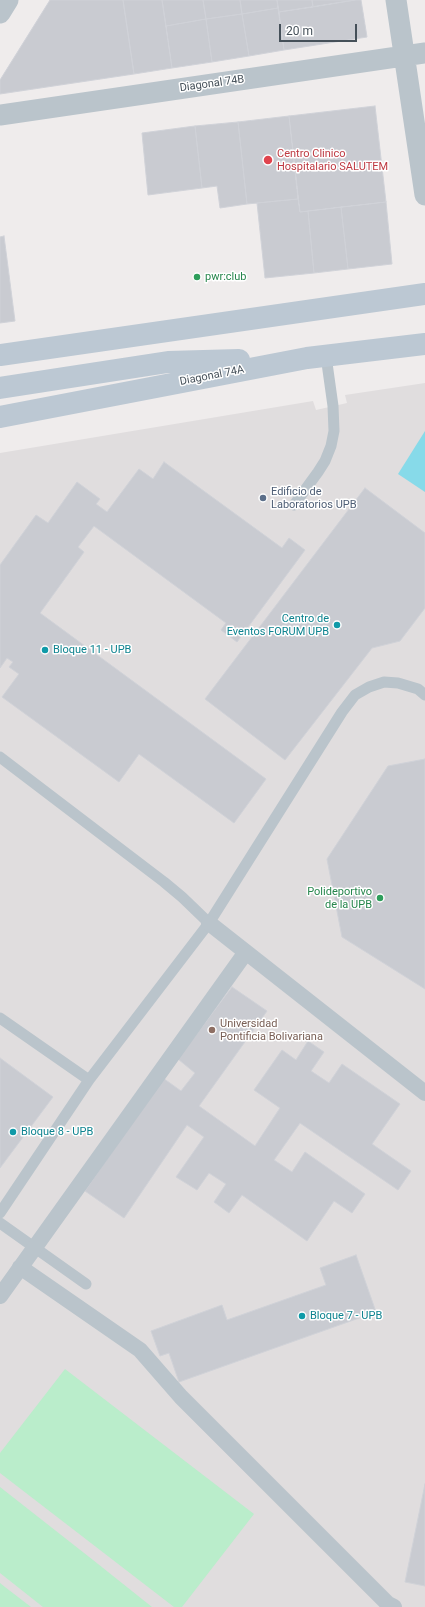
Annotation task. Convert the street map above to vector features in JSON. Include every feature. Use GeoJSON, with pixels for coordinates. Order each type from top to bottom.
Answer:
{"type":"FeatureCollection","features":[{"type":"Feature","properties":{"kind":"main road"},"geometry":{"type":"LineString","coordinates":[[0,355],[425,294]]}},
{"type":"Feature","properties":{"kind":"main road","name":"Diagonal 74A"},"geometry":{"type":"LineString","coordinates":[[0,417],[317,357],[425,344]]}},
{"type":"Feature","properties":{"kind":"main road"},"geometry":{"type":"LineString","coordinates":[[0,388],[168,362],[317,357]]}},
{"type":"Feature","properties":{"kind":"street"},"geometry":{"type":"LineString","coordinates":[[0,13],[8,0]]}},
{"type":"Feature","properties":{"kind":"street"},"geometry":{"type":"LineString","coordinates":[[396,0],[425,195]]}},
{"type":"Feature","properties":{"kind":"street","name":"Diagonal 74B"},"geometry":{"type":"LineString","coordinates":[[0,115],[425,52]]}},
{"type":"Feature","properties":{"kind":"street"},"geometry":{"type":"LineString","coordinates":[[209,923],[425,1092]]}},
{"type":"Feature","properties":{"kind":"street"},"geometry":{"type":"LineString","coordinates":[[0,1296],[246,952]]}},
{"type":"Feature","properties":{"kind":"street"},"geometry":{"type":"LineString","coordinates":[[20,1267],[140,1350],[181,1397],[383,1598],[394,1607]]}},
{"type":"Feature","properties":{"kind":"lane"},"geometry":{"type":"LineString","coordinates":[[294,505],[325,461],[331,446],[334,431],[333,406],[317,357]]}},
{"type":"Feature","properties":{"kind":"lane"},"geometry":{"type":"LineString","coordinates":[[0,1213],[89,1080],[209,923],[342,712],[355,695],[369,687],[384,682],[398,682],[418,689],[425,695]]}},
{"type":"Feature","properties":{"kind":"lane"},"geometry":{"type":"LineString","coordinates":[[0,757],[164,882],[209,923]]}},
{"type":"Feature","properties":{"kind":"lane"},"geometry":{"type":"LineString","coordinates":[[0,1018],[89,1080]]}},
{"type":"Feature","properties":{"kind":"lane"},"geometry":{"type":"LineString","coordinates":[[0,1223],[86,1284]]}},
{"type":"Feature","properties":{"kind":"shaded area","name":"Universidad Pontificia Bolivariana"},"geometry":{"type":"Polygon","coordinates":[[[425,383],[425,1607],[0,1607],[0,453],[313,401],[316,410],[347,403],[345,395],[425,383]]]}},
{"type":"Feature","properties":{"kind":"green space"},"geometry":{"type":"Polygon","coordinates":[[[65,1369],[254,1514],[182,1607],[174,1607],[0,1473],[0,1453],[65,1369]]]}},
{"type":"Feature","properties":{"kind":"green space"},"geometry":{"type":"Polygon","coordinates":[[[0,1487],[152,1607],[43,1607],[0,1573],[0,1487]]]}},
{"type":"Feature","properties":{"kind":"green space"},"geometry":{"type":"Polygon","coordinates":[[[0,1583],[5,1587],[31,1607],[0,1607],[0,1583]]]}},
{"type":"Feature","properties":{"kind":"water"},"geometry":{"type":"Polygon","coordinates":[[[425,431],[425,492],[398,474],[425,431]]]}},
{"type":"Feature","properties":{"kind":"building"},"geometry":{"type":"Polygon","coordinates":[[[50,0],[123,0],[134,74],[0,94],[0,80],[50,0]]]}},
{"type":"Feature","properties":{"kind":"building"},"geometry":{"type":"Polygon","coordinates":[[[123,0],[162,0],[172,68],[134,74],[123,0]]]}},
{"type":"Feature","properties":{"kind":"building"},"geometry":{"type":"Polygon","coordinates":[[[162,0],[203,0],[206,19],[166,26],[162,0]]]}},
{"type":"Feature","properties":{"kind":"building"},"geometry":{"type":"Polygon","coordinates":[[[203,0],[240,0],[242,14],[206,19],[203,0]]]}},
{"type":"Feature","properties":{"kind":"building"},"geometry":{"type":"Polygon","coordinates":[[[240,0],[277,0],[278,8],[242,14],[240,0]]]}},
{"type":"Feature","properties":{"kind":"building"},"geometry":{"type":"Polygon","coordinates":[[[277,0],[312,0],[313,7],[279,12],[277,0]]]}},
{"type":"Feature","properties":{"kind":"building"},"geometry":{"type":"Polygon","coordinates":[[[312,0],[355,0],[313,7],[312,0]]]}},
{"type":"Feature","properties":{"kind":"building"},"geometry":{"type":"Polygon","coordinates":[[[361,0],[367,37],[284,50],[279,12],[361,0]]]}},
{"type":"Feature","properties":{"kind":"building"},"geometry":{"type":"Polygon","coordinates":[[[278,8],[284,50],[249,56],[242,14],[278,8]]]}},
{"type":"Feature","properties":{"kind":"building"},"geometry":{"type":"Polygon","coordinates":[[[242,14],[249,56],[212,62],[206,19],[242,14]]]}},
{"type":"Feature","properties":{"kind":"building"},"geometry":{"type":"Polygon","coordinates":[[[206,19],[212,62],[172,68],[166,26],[206,19]]]}},
{"type":"Feature","properties":{"kind":"building"},"geometry":{"type":"Polygon","coordinates":[[[375,106],[386,202],[300,212],[289,116],[375,106]]]}},
{"type":"Feature","properties":{"kind":"building","name":"Centro Clinico Hospitalario SALUTEM"},"geometry":{"type":"Polygon","coordinates":[[[289,116],[298,199],[247,204],[238,122],[289,116]]]}},
{"type":"Feature","properties":{"kind":"building"},"geometry":{"type":"Polygon","coordinates":[[[238,122],[247,204],[220,208],[217,186],[202,188],[195,126],[238,122]]]}},
{"type":"Feature","properties":{"kind":"building"},"geometry":{"type":"Polygon","coordinates":[[[195,126],[202,188],[148,195],[142,133],[195,126]]]}},
{"type":"Feature","properties":{"kind":"building"},"geometry":{"type":"Polygon","coordinates":[[[298,199],[300,212],[308,211],[314,273],[265,278],[257,203],[298,199]]]}},
{"type":"Feature","properties":{"kind":"building"},"geometry":{"type":"Polygon","coordinates":[[[386,202],[392,264],[348,269],[341,207],[386,202]]]}},
{"type":"Feature","properties":{"kind":"building"},"geometry":{"type":"Polygon","coordinates":[[[341,207],[348,269],[314,273],[308,211],[341,207]]]}},
{"type":"Feature","properties":{"kind":"building"},"geometry":{"type":"Polygon","coordinates":[[[4,236],[15,321],[0,323],[0,237],[4,236]]]}},
{"type":"Feature","properties":{"kind":"building","name":"Bloque 11 - UPB"},"geometry":{"type":"Polygon","coordinates":[[[164,462],[282,548],[289,538],[305,550],[237,642],[221,630],[226,623],[94,526],[78,547],[84,552],[40,613],[266,779],[234,823],[139,754],[119,782],[2,697],[19,674],[9,667],[13,662],[7,658],[0,668],[0,565],[36,515],[48,523],[77,482],[100,499],[96,504],[107,512],[139,469],[153,479],[164,462]]]}},
{"type":"Feature","properties":{"kind":"building","name":"Centro de Eventos FORUM UPB"},"geometry":{"type":"Polygon","coordinates":[[[365,488],[425,533],[425,608],[400,641],[372,648],[285,760],[205,699],[365,488]]]}},
{"type":"Feature","properties":{"kind":"building","name":"Polideportivo de la UPB"},"geometry":{"type":"Polygon","coordinates":[[[425,759],[425,989],[342,937],[327,859],[388,766],[425,759]]]}},
{"type":"Feature","properties":{"kind":"building"},"geometry":{"type":"Polygon","coordinates":[[[232,987],[267,1011],[199,1106],[255,1146],[280,1108],[254,1090],[282,1050],[296,1060],[308,1041],[324,1052],[311,1071],[329,1083],[342,1064],[400,1104],[372,1144],[411,1171],[398,1190],[300,1123],[274,1160],[292,1172],[305,1152],[365,1194],[352,1213],[334,1201],[307,1241],[242,1195],[229,1213],[214,1202],[226,1184],[209,1173],[197,1190],[176,1177],[204,1137],[187,1125],[124,1218],[85,1191],[163,1078],[181,1091],[195,1073],[178,1059],[232,987]]]}},
{"type":"Feature","properties":{"kind":"building","name":"Bloque 8 - UPB"},"geometry":{"type":"Polygon","coordinates":[[[0,1058],[53,1097],[0,1168],[0,1058]]]}},
{"type":"Feature","properties":{"kind":"building","name":"Bloque 7 - UPB"},"geometry":{"type":"Polygon","coordinates":[[[356,1255],[376,1312],[179,1382],[169,1353],[160,1356],[151,1331],[222,1305],[227,1320],[326,1285],[320,1268],[356,1255]]]}},
{"type":"Feature","properties":{"kind":"building"},"geometry":{"type":"Polygon","coordinates":[[[425,1484],[425,1586],[405,1582],[425,1484]]]}},
{"type":"Feature","properties":{"kind":"place","name":"Centro Clinico Hospitalario SALUTEM"},"geometry":{"type":"Point","coordinates":[268,160]}},
{"type":"Feature","properties":{"kind":"place","name":"pwr:club"},"geometry":{"type":"Point","coordinates":[197,277]}},
{"type":"Feature","properties":{"kind":"place","name":"Edificio de Laboratorios UPB"},"geometry":{"type":"Point","coordinates":[263,498]}},
{"type":"Feature","properties":{"kind":"place","name":"Centro de Eventos FORUM UPB"},"geometry":{"type":"Point","coordinates":[337,625]}},
{"type":"Feature","properties":{"kind":"place","name":"Bloque 11 - UPB"},"geometry":{"type":"Point","coordinates":[45,650]}},
{"type":"Feature","properties":{"kind":"place","name":"Polideportivo de la UPB"},"geometry":{"type":"Point","coordinates":[380,898]}},
{"type":"Feature","properties":{"kind":"place","name":"Universidad Pontificia Bolivariana"},"geometry":{"type":"Point","coordinates":[212,1030]}},
{"type":"Feature","properties":{"kind":"place","name":"Bloque 8 - UPB"},"geometry":{"type":"Point","coordinates":[13,1132]}},
{"type":"Feature","properties":{"kind":"place","name":"Bloque 7 - UPB"},"geometry":{"type":"Point","coordinates":[302,1316]}}]}
